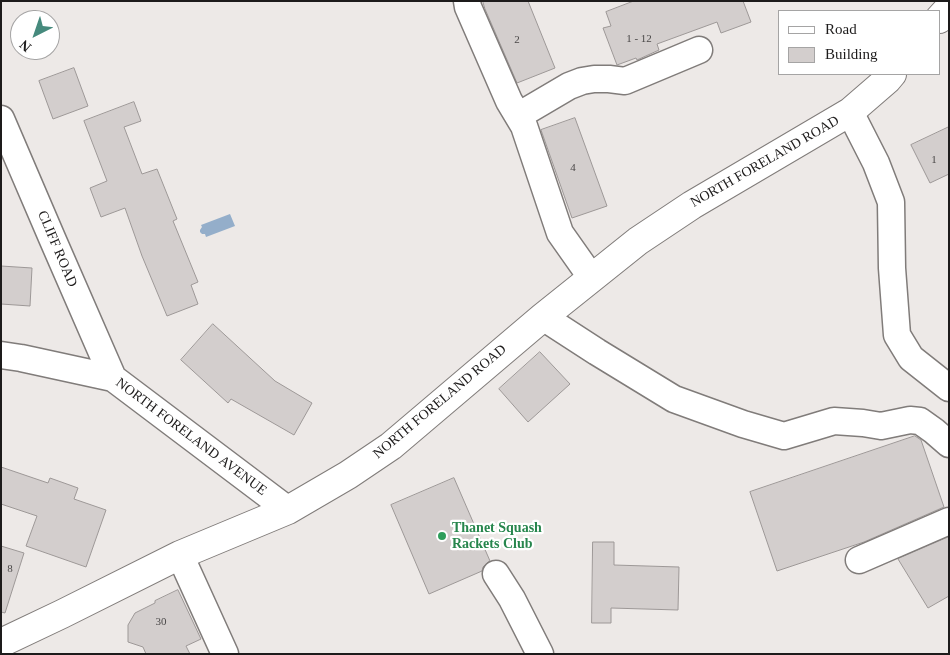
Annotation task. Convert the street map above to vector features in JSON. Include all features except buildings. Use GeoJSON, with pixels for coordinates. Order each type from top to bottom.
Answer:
{"type":"FeatureCollection","features":[{"type":"Feature","properties":{"kind":"main road"},"geometry":{"type":"LineString","coordinates":[[940,18],[949,8]]}},
{"type":"Feature","properties":{"kind":"main road","name":"NORTH FORELAND ROAD"},"geometry":{"type":"LineString","coordinates":[[1,643],[180,555],[288,510],[348,475],[391,446],[543,317],[638,241],[692,205],[850,112],[891,75]]}},
{"type":"Feature","properties":{"kind":"street"},"geometry":{"type":"LineString","coordinates":[[467,1],[485,49],[509,101],[524,126],[560,233],[592,277]]}},
{"type":"Feature","properties":{"kind":"street"},"geometry":{"type":"LineString","coordinates":[[518,116],[569,86],[582,81],[610,79],[625,81],[699,50]]}},
{"type":"Feature","properties":{"kind":"street"},"geometry":{"type":"LineString","coordinates":[[850,112],[876,163],[891,202],[892,268],[897,335],[911,358],[949,388]]}},
{"type":"Feature","properties":{"kind":"street","name":"CLIFF ROAD"},"geometry":{"type":"LineString","coordinates":[[1,119],[113,378]]}},
{"type":"Feature","properties":{"kind":"street"},"geometry":{"type":"LineString","coordinates":[[543,317],[674,399],[759,429],[784,436],[834,421],[882,426],[910,420],[920,421],[934,430],[949,444]]}},
{"type":"Feature","properties":{"kind":"street","name":"NORTH FORELAND AVENUE"},"geometry":{"type":"LineString","coordinates":[[1,355],[113,378],[288,510]]}},
{"type":"Feature","properties":{"kind":"street"},"geometry":{"type":"LineString","coordinates":[[859,560],[949,520]]}},
{"type":"Feature","properties":{"kind":"street"},"geometry":{"type":"LineString","coordinates":[[180,555],[225,654]]}},
{"type":"Feature","properties":{"kind":"street"},"geometry":{"type":"LineString","coordinates":[[496,574],[520,592],[540,654]]}},
{"type":"Feature","properties":{"kind":"water"},"geometry":{"type":"Polygon","coordinates":[[[230,214],[235,226],[206,237],[205,234],[200,232],[201,225],[230,214]]]}},
{"type":"Feature","properties":{"kind":"place","name":"Thanet Squash Rackets Club"},"geometry":{"type":"Point","coordinates":[442,536]}}]}
